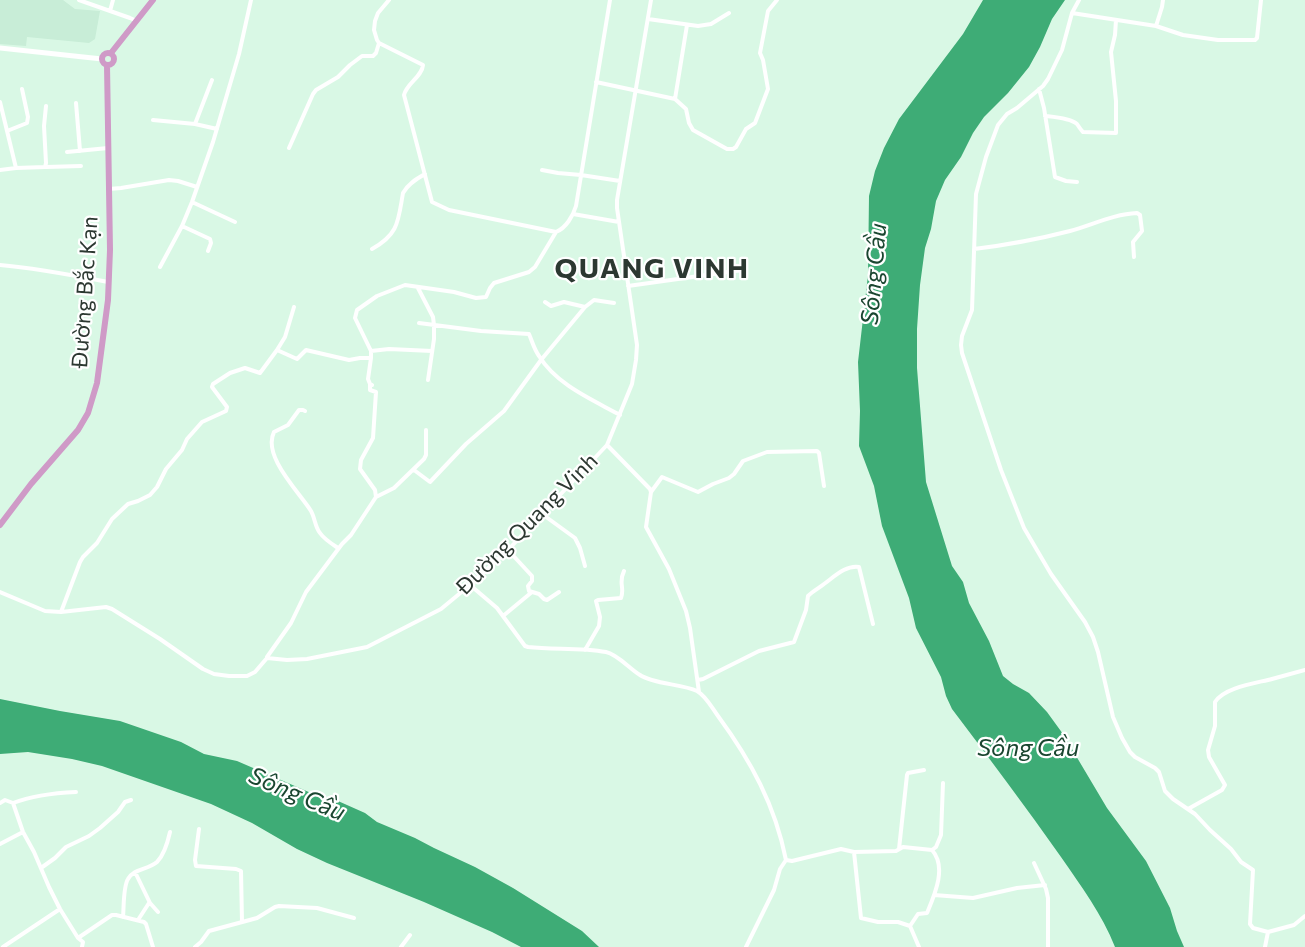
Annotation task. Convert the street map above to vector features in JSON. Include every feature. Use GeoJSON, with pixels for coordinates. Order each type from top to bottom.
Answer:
{"type":"FeatureCollection","features":[{"type":"Feature","properties":{"kind":"highway"},"geometry":{"type":"LineString","coordinates":[[111,53],[114,61],[110,65],[104,64],[102,59],[105,54],[111,53],[153,0]]}},
{"type":"Feature","properties":{"kind":"highway","name":"Đường Bắc Kạn"},"geometry":{"type":"LineString","coordinates":[[1,521],[78,430],[88,413],[97,383],[108,300],[110,232],[107,65]]}},
{"type":"Feature","properties":{"kind":"main road"},"geometry":{"type":"LineString","coordinates":[[0,48],[102,59]]}},
{"type":"Feature","properties":{"kind":"street"},"geometry":{"type":"LineString","coordinates":[[79,0],[137,21]]}},
{"type":"Feature","properties":{"kind":"street"},"geometry":{"type":"LineString","coordinates":[[110,11],[113,0]]}},
{"type":"Feature","properties":{"kind":"street"},"geometry":{"type":"LineString","coordinates":[[160,267],[192,202],[217,129],[239,54],[251,0]]}},
{"type":"Feature","properties":{"kind":"street"},"geometry":{"type":"LineString","coordinates":[[389,0],[378,13],[374,34],[379,44],[423,65],[423,70],[407,88],[404,95],[431,199],[438,206],[449,210],[556,232],[563,229],[573,214],[610,0]]}},
{"type":"Feature","properties":{"kind":"street","name":"Đường Quang Vinh"},"geometry":{"type":"LineString","coordinates":[[267,658],[307,659],[368,646],[441,609],[508,550],[607,445],[632,384],[636,360],[636,345],[616,200],[651,0]]}},
{"type":"Feature","properties":{"kind":"street"},"geometry":{"type":"LineString","coordinates":[[596,82],[675,99],[686,109],[690,127],[695,133],[727,149],[733,149],[746,129],[755,123],[768,93],[764,60],[760,53],[768,11],[777,0]]}},
{"type":"Feature","properties":{"kind":"street"},"geometry":{"type":"LineString","coordinates":[[1079,0],[1072,14],[1062,50],[1048,79],[1017,108],[1007,114],[998,125],[983,167],[976,194],[972,310],[964,330],[962,353],[1001,470],[1024,528],[1093,638],[1113,717],[1130,752],[1155,768],[1165,791],[1173,800],[1188,809],[1231,849],[1240,861],[1253,870],[1250,924],[1253,928],[1268,932],[1294,925],[1305,916]]}},
{"type":"Feature","properties":{"kind":"street"},"geometry":{"type":"LineString","coordinates":[[1156,26],[1162,0]]}},
{"type":"Feature","properties":{"kind":"street"},"geometry":{"type":"LineString","coordinates":[[1072,14],[1156,26],[1183,35],[1218,40],[1255,40],[1261,0]]}},
{"type":"Feature","properties":{"kind":"street"},"geometry":{"type":"LineString","coordinates":[[648,19],[698,26],[711,24],[729,13]]}},
{"type":"Feature","properties":{"kind":"street"},"geometry":{"type":"LineString","coordinates":[[1045,116],[1076,123],[1083,132],[1116,133],[1116,101],[1111,52],[1116,20]]}},
{"type":"Feature","properties":{"kind":"street"},"geometry":{"type":"LineString","coordinates":[[675,99],[687,25]]}},
{"type":"Feature","properties":{"kind":"street"},"geometry":{"type":"LineString","coordinates":[[289,148],[316,90],[338,77],[362,56],[373,56],[379,44]]}},
{"type":"Feature","properties":{"kind":"street"},"geometry":{"type":"LineString","coordinates":[[195,124],[212,80]]}},
{"type":"Feature","properties":{"kind":"street"},"geometry":{"type":"LineString","coordinates":[[1039,89],[1055,177],[1066,182],[1077,182]]}},
{"type":"Feature","properties":{"kind":"street"},"geometry":{"type":"LineString","coordinates":[[7,131],[27,123],[28,117],[22,90]]}},
{"type":"Feature","properties":{"kind":"street"},"geometry":{"type":"LineString","coordinates":[[0,102],[16,168]]}},
{"type":"Feature","properties":{"kind":"street"},"geometry":{"type":"LineString","coordinates":[[76,103],[80,151]]}},
{"type":"Feature","properties":{"kind":"street"},"geometry":{"type":"LineString","coordinates":[[45,167],[46,106]]}},
{"type":"Feature","properties":{"kind":"street"},"geometry":{"type":"LineString","coordinates":[[153,120],[195,124],[217,129]]}},
{"type":"Feature","properties":{"kind":"street"},"geometry":{"type":"LineString","coordinates":[[67,152],[109,148]]}},
{"type":"Feature","properties":{"kind":"street"},"geometry":{"type":"LineString","coordinates":[[0,170],[81,166]]}},
{"type":"Feature","properties":{"kind":"street"},"geometry":{"type":"LineString","coordinates":[[542,170],[620,181]]}},
{"type":"Feature","properties":{"kind":"street"},"geometry":{"type":"LineString","coordinates":[[372,249],[384,242],[396,228],[403,193],[414,180],[425,174]]}},
{"type":"Feature","properties":{"kind":"street"},"geometry":{"type":"LineString","coordinates":[[109,189],[169,180],[197,187]]}},
{"type":"Feature","properties":{"kind":"street"},"geometry":{"type":"LineString","coordinates":[[192,202],[235,222]]}},
{"type":"Feature","properties":{"kind":"street"},"geometry":{"type":"LineString","coordinates":[[974,249],[1031,240],[1120,215],[1137,213],[1140,215],[1142,231],[1133,242],[1134,257]]}},
{"type":"Feature","properties":{"kind":"street"},"geometry":{"type":"LineString","coordinates":[[573,214],[619,222]]}},
{"type":"Feature","properties":{"kind":"street"},"geometry":{"type":"LineString","coordinates":[[182,226],[210,239],[211,243],[207,251]]}},
{"type":"Feature","properties":{"kind":"street"},"geometry":{"type":"LineString","coordinates":[[376,497],[375,490],[360,469],[362,460],[374,438],[376,392],[370,390],[371,385],[368,379],[371,351],[355,318],[357,310],[377,296],[405,285],[454,292],[476,298],[486,297],[494,283],[529,272],[535,267],[556,232]]}},
{"type":"Feature","properties":{"kind":"street"},"geometry":{"type":"LineString","coordinates":[[0,265],[55,271],[108,282]]}},
{"type":"Feature","properties":{"kind":"street"},"geometry":{"type":"LineString","coordinates":[[628,286],[741,270]]}},
{"type":"Feature","properties":{"kind":"street"},"geometry":{"type":"LineString","coordinates":[[417,287],[433,317],[434,325],[432,362],[428,380]]}},
{"type":"Feature","properties":{"kind":"street"},"geometry":{"type":"LineString","coordinates":[[414,470],[430,482],[466,444],[504,411],[585,307],[594,300],[614,303]]}},
{"type":"Feature","properties":{"kind":"street"},"geometry":{"type":"LineString","coordinates":[[545,302],[551,306],[564,302],[585,307]]}},
{"type":"Feature","properties":{"kind":"street"},"geometry":{"type":"LineString","coordinates":[[61,612],[80,562],[97,543],[112,519],[128,504],[150,495],[166,469],[182,450],[187,439],[202,422],[226,411],[227,407],[213,391],[213,384],[230,373],[245,368],[260,373],[285,338],[294,307]]}},
{"type":"Feature","properties":{"kind":"street"},"geometry":{"type":"LineString","coordinates":[[418,323],[489,332],[529,334],[538,354],[556,376],[580,394],[620,415]]}},
{"type":"Feature","properties":{"kind":"street"},"geometry":{"type":"LineString","coordinates":[[371,351],[389,349],[432,351]]}},
{"type":"Feature","properties":{"kind":"street"},"geometry":{"type":"LineString","coordinates":[[277,350],[297,360],[306,350],[349,360],[360,357],[370,358]]}},
{"type":"Feature","properties":{"kind":"street"},"geometry":{"type":"LineString","coordinates":[[305,411],[299,410],[288,425],[274,432],[271,440],[275,457],[311,512],[320,534],[338,548]]}},
{"type":"Feature","properties":{"kind":"street"},"geometry":{"type":"LineString","coordinates":[[0,592],[45,611],[112,609],[203,669],[214,674],[247,676],[255,672],[267,658],[291,623],[306,592],[338,548],[351,535],[376,497],[394,488],[426,457],[426,430]]}},
{"type":"Feature","properties":{"kind":"street"},"geometry":{"type":"LineString","coordinates":[[607,445],[651,492]]}},
{"type":"Feature","properties":{"kind":"street"},"geometry":{"type":"LineString","coordinates":[[746,947],[786,860],[783,845],[770,803],[759,778],[723,723],[699,692],[686,611],[665,562],[646,527],[651,492],[663,477],[698,492],[729,478],[744,461],[771,451],[813,450],[819,453],[824,486]]}},
{"type":"Feature","properties":{"kind":"street"},"geometry":{"type":"LineString","coordinates":[[542,514],[575,538],[585,566]]}},
{"type":"Feature","properties":{"kind":"street"},"geometry":{"type":"LineString","coordinates":[[508,550],[532,576],[528,588],[532,592],[547,600],[559,592]]}},
{"type":"Feature","properties":{"kind":"street"},"geometry":{"type":"LineString","coordinates":[[698,680],[759,651],[794,642],[806,610],[808,596],[833,576],[856,566],[859,567],[873,624]]}},
{"type":"Feature","properties":{"kind":"street"},"geometry":{"type":"LineString","coordinates":[[585,650],[598,626],[600,617],[596,601],[621,598],[621,578],[624,571]]}},
{"type":"Feature","properties":{"kind":"street"},"geometry":{"type":"LineString","coordinates":[[470,585],[503,616],[525,646],[549,650],[609,653],[642,677],[699,692]]}},
{"type":"Feature","properties":{"kind":"street"},"geometry":{"type":"LineString","coordinates":[[503,616],[532,592]]}},
{"type":"Feature","properties":{"kind":"street"},"geometry":{"type":"LineString","coordinates":[[1188,809],[1222,790],[1225,785],[1209,757],[1208,750],[1215,726],[1217,698],[1246,685],[1305,669]]}},
{"type":"Feature","properties":{"kind":"street"},"geometry":{"type":"LineString","coordinates":[[899,850],[907,775],[924,770]]}},
{"type":"Feature","properties":{"kind":"street"},"geometry":{"type":"LineString","coordinates":[[786,860],[792,861],[841,849],[854,852],[899,850],[903,847],[932,850],[936,847],[941,835],[944,783]]}},
{"type":"Feature","properties":{"kind":"street"},"geometry":{"type":"LineString","coordinates":[[0,803],[5,800],[13,803],[52,793],[76,792]]}},
{"type":"Feature","properties":{"kind":"street"},"geometry":{"type":"LineString","coordinates":[[41,868],[66,847],[100,828],[118,812],[125,802],[131,800]]}},
{"type":"Feature","properties":{"kind":"street"},"geometry":{"type":"LineString","coordinates":[[13,803],[23,832],[60,909],[78,938],[83,942],[82,947]]}},
{"type":"Feature","properties":{"kind":"street"},"geometry":{"type":"LineString","coordinates":[[199,829],[196,866],[241,871],[242,922]]}},
{"type":"Feature","properties":{"kind":"street"},"geometry":{"type":"LineString","coordinates":[[0,844],[23,832]]}},
{"type":"Feature","properties":{"kind":"street"},"geometry":{"type":"LineString","coordinates":[[123,917],[128,878],[135,872],[157,862],[170,832]]}},
{"type":"Feature","properties":{"kind":"street"},"geometry":{"type":"LineString","coordinates":[[910,926],[918,914],[927,913],[934,895],[939,871],[938,860],[932,850]]}},
{"type":"Feature","properties":{"kind":"street"},"geometry":{"type":"LineString","coordinates":[[854,852],[861,918],[878,922],[897,922],[910,926],[920,947]]}},
{"type":"Feature","properties":{"kind":"street"},"geometry":{"type":"LineString","coordinates":[[1034,862],[1045,885],[1048,905],[1048,947]]}},
{"type":"Feature","properties":{"kind":"street"},"geometry":{"type":"LineString","coordinates":[[135,872],[150,903],[158,912]]}},
{"type":"Feature","properties":{"kind":"street"},"geometry":{"type":"LineString","coordinates":[[934,895],[966,898],[1045,885]]}},
{"type":"Feature","properties":{"kind":"street"},"geometry":{"type":"LineString","coordinates":[[138,920],[150,903]]}},
{"type":"Feature","properties":{"kind":"street"},"geometry":{"type":"LineString","coordinates":[[195,947],[209,931],[260,917],[279,906],[317,908],[354,918]]}},
{"type":"Feature","properties":{"kind":"street"},"geometry":{"type":"LineString","coordinates":[[3,947],[60,909]]}},
{"type":"Feature","properties":{"kind":"street"},"geometry":{"type":"LineString","coordinates":[[78,938],[112,915],[138,920],[146,924],[153,947]]}},
{"type":"Feature","properties":{"kind":"street"},"geometry":{"type":"LineString","coordinates":[[1265,947],[1268,932]]}},
{"type":"Feature","properties":{"kind":"street"},"geometry":{"type":"LineString","coordinates":[[401,947],[410,935]]}},
{"type":"Feature","properties":{"kind":"shaded area"},"geometry":{"type":"Polygon","coordinates":[[[0,0],[63,0],[75,9],[100,11],[95,39],[89,43],[27,37],[26,46],[0,44],[0,0]]]}},
{"type":"Feature","properties":{"kind":"water","name":"Sông Cầu"},"geometry":{"type":"Polygon","coordinates":[[[983,0],[1065,0],[1052,19],[1029,67],[984,117],[945,180],[936,201],[925,248],[917,329],[917,368],[926,482],[952,566],[963,582],[969,603],[989,641],[1003,676],[1029,693],[1063,734],[1107,808],[1146,861],[1170,908],[1184,947],[1115,947],[1076,879],[952,709],[941,677],[916,628],[909,598],[882,526],[874,486],[859,446],[858,362],[868,275],[869,196],[875,171],[899,119],[963,34],[983,0]]]}},
{"type":"Feature","properties":{"kind":"water","name":"Sông Cầu"},"geometry":{"type":"Polygon","coordinates":[[[0,699],[120,721],[181,742],[204,754],[237,761],[311,793],[338,801],[365,813],[377,822],[475,867],[513,888],[582,931],[599,947],[521,947],[424,902],[327,863],[211,804],[102,766],[28,752],[0,754],[0,699]]]}},
{"type":"Feature","properties":{"kind":"district","name":"QUANG VINH"},"geometry":{"type":"Point","coordinates":[652,269]}}]}
